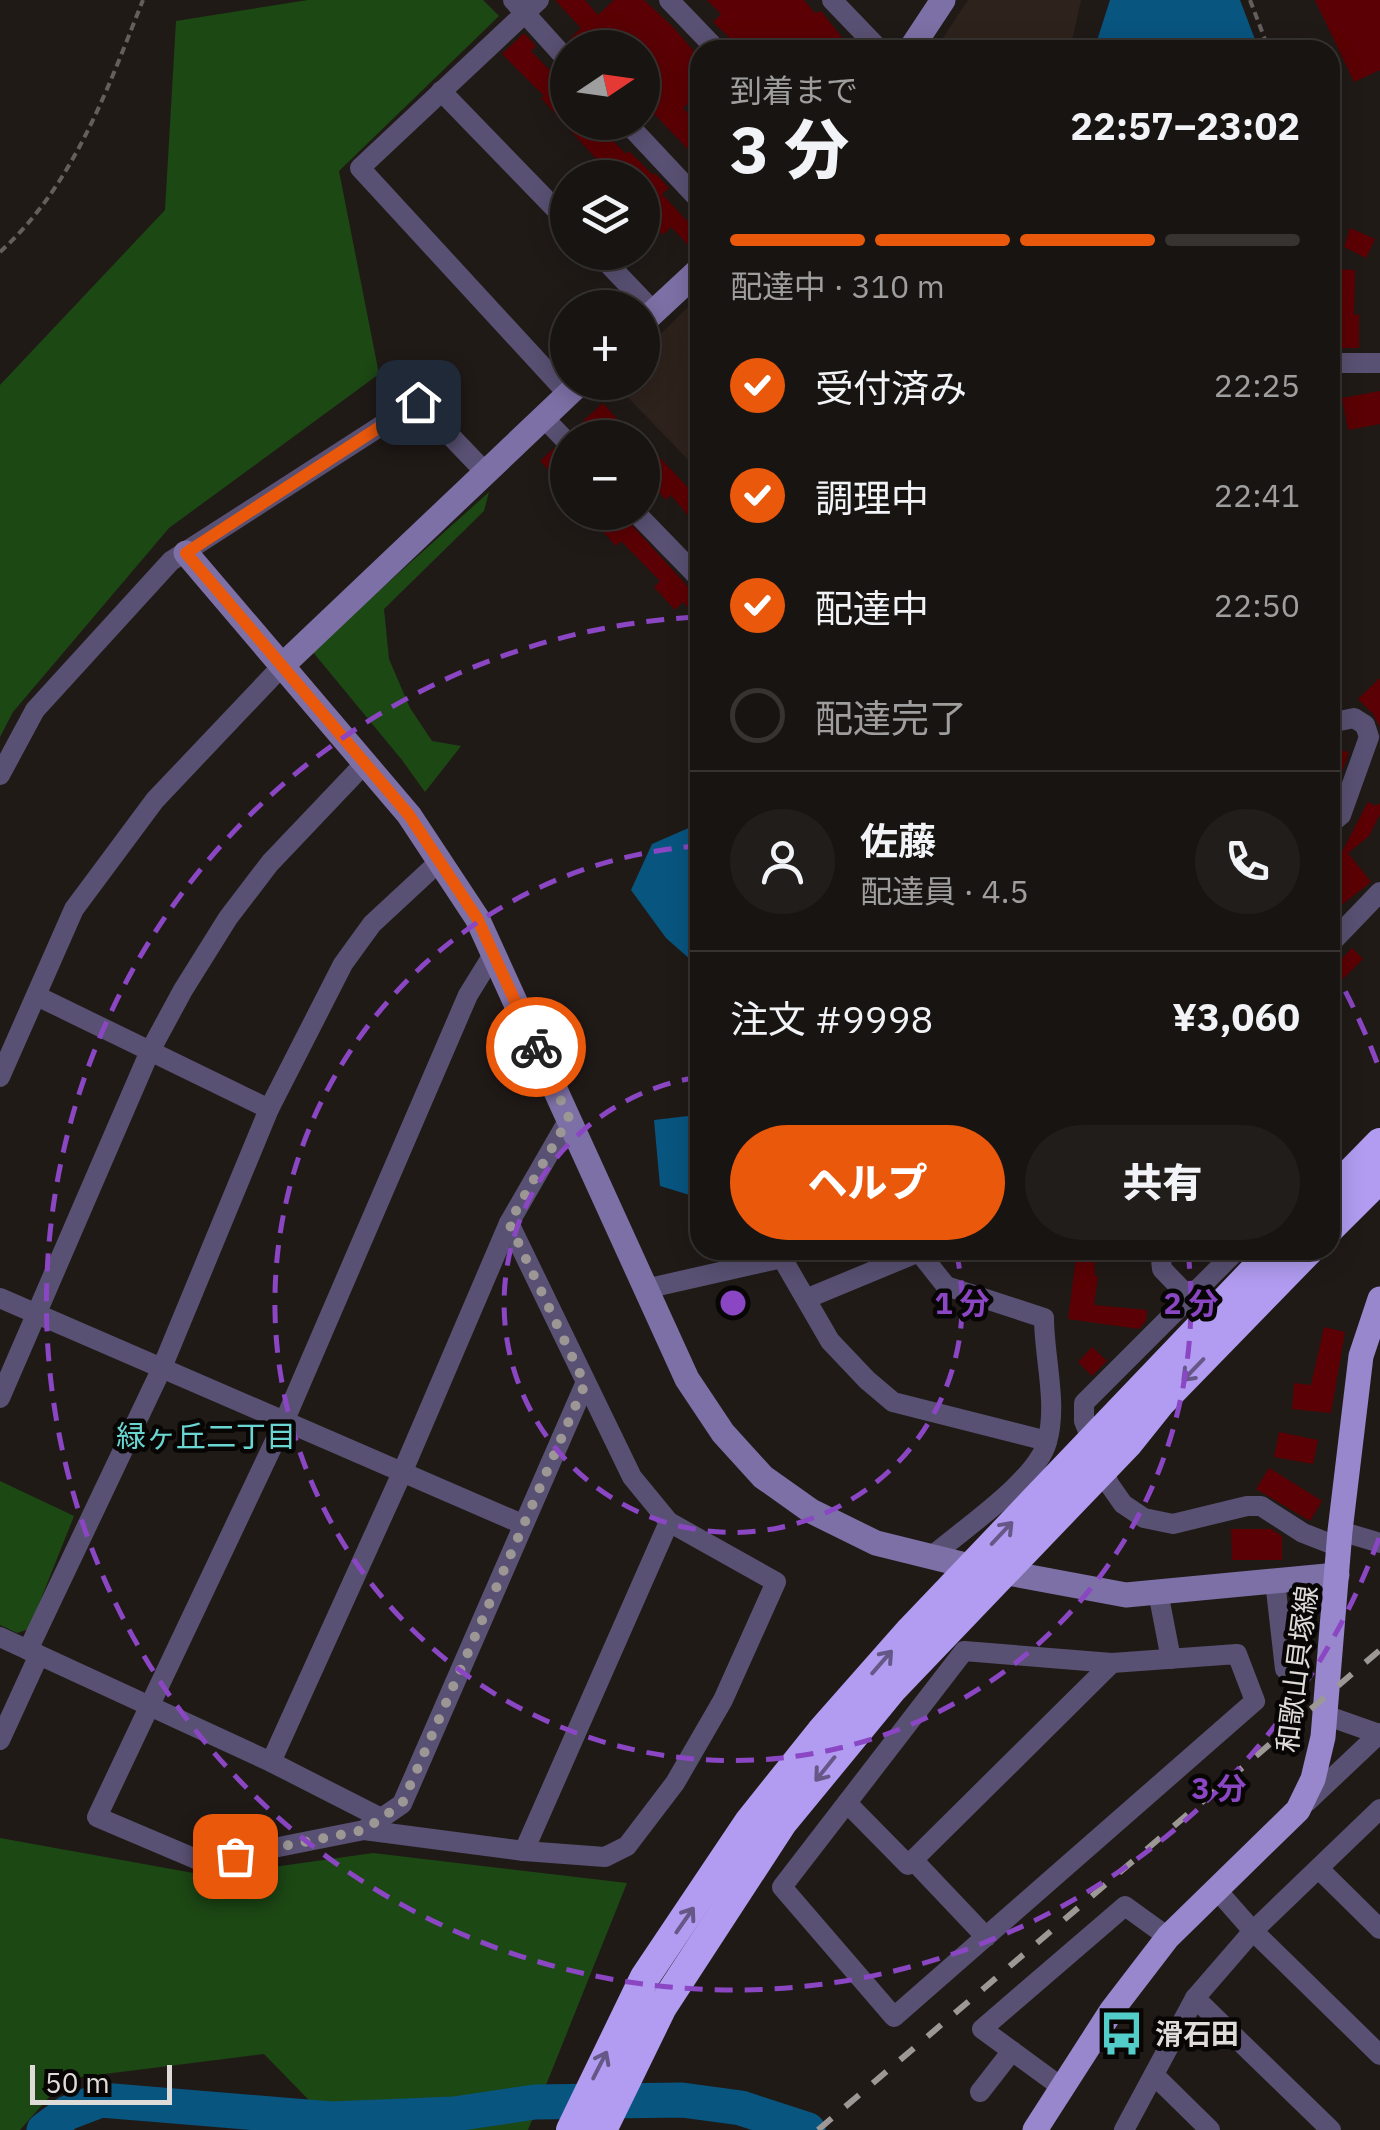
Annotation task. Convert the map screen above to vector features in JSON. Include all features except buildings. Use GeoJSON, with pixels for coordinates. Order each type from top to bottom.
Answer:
{"type":"FeatureCollection","features":[{"type":"Feature","properties":{"kind":"highway"},"geometry":{"type":"LineString","coordinates":[[1340,1184],[1380,1143]]}},
{"type":"Feature","properties":{"kind":"highway"},"geometry":{"type":"LineString","coordinates":[[1340,1218],[1380,1178]]}},
{"type":"Feature","properties":{"kind":"highway"},"geometry":{"type":"LineString","coordinates":[[924,1637],[1118,1411],[1264,1260]]}},
{"type":"Feature","properties":{"kind":"highway"},"geometry":{"type":"LineString","coordinates":[[602,2130],[647,2004],[644,1977],[749,1822],[821,1732],[1128,1442],[1299,1260]]}},
{"type":"Feature","properties":{"kind":"highway"},"geometry":{"type":"LineString","coordinates":[[570,2130],[647,2004]]}},
{"type":"Feature","properties":{"kind":"main road","name":"和歌山貝塚線"},"geometry":{"type":"LineString","coordinates":[[1035,2130],[1112,2010],[1168,1937],[1298,1810],[1313,1780],[1326,1715],[1340,1539],[1361,1356],[1378,1310]]}},
{"type":"Feature","properties":{"kind":"street"},"geometry":{"type":"LineString","coordinates":[[669,0],[707,40]]}},
{"type":"Feature","properties":{"kind":"street"},"geometry":{"type":"LineString","coordinates":[[832,0],[870,40]]}},
{"type":"Feature","properties":{"kind":"street"},"geometry":{"type":"LineString","coordinates":[[917,40],[943,0]]}},
{"type":"Feature","properties":{"kind":"street"},"geometry":{"type":"LineString","coordinates":[[550,38],[525,5],[360,168],[550,363]]}},
{"type":"Feature","properties":{"kind":"street"},"geometry":{"type":"LineString","coordinates":[[441,91],[550,203]]}},
{"type":"Feature","properties":{"kind":"street"},"geometry":{"type":"LineString","coordinates":[[643,140],[690,190]]}},
{"type":"Feature","properties":{"kind":"street"},"geometry":{"type":"LineString","coordinates":[[610,270],[626,290]]}},
{"type":"Feature","properties":{"kind":"street"},"geometry":{"type":"LineString","coordinates":[[660,307],[690,278]]}},
{"type":"Feature","properties":{"kind":"street"},"geometry":{"type":"LineString","coordinates":[[1340,362],[1380,363]]}},
{"type":"Feature","properties":{"kind":"street"},"geometry":{"type":"LineString","coordinates":[[0,1077],[74,909],[156,800],[284,664],[562,400]]}},
{"type":"Feature","properties":{"kind":"street"},"geometry":{"type":"LineString","coordinates":[[0,775],[35,710],[171,561],[418,402],[487,474]]}},
{"type":"Feature","properties":{"kind":"street"},"geometry":{"type":"LineString","coordinates":[[544,418],[550,424]]}},
{"type":"Feature","properties":{"kind":"street"},"geometry":{"type":"LineString","coordinates":[[652,530],[690,569]]}},
{"type":"Feature","properties":{"kind":"street"},"geometry":{"type":"LineString","coordinates":[[186,553],[284,664],[409,815],[441,860],[477,918],[687,1379],[723,1433],[763,1476],[811,1511],[876,1543],[1082,1588],[1126,1595],[1338,1575]]}},
{"type":"Feature","properties":{"kind":"street"},"geometry":{"type":"LineString","coordinates":[[1340,722],[1354,718],[1365,726],[1370,737],[1340,816]]}},
{"type":"Feature","properties":{"kind":"street"},"geometry":{"type":"LineString","coordinates":[[0,1398],[150,1051],[182,990],[228,918],[270,863],[365,763]]}},
{"type":"Feature","properties":{"kind":"street"},"geometry":{"type":"LineString","coordinates":[[0,1740],[34,1652],[160,1370],[269,1109],[343,964],[372,924],[441,860]]}},
{"type":"Feature","properties":{"kind":"street"},"geometry":{"type":"LineString","coordinates":[[1340,934],[1380,892]]}},
{"type":"Feature","properties":{"kind":"street"},"geometry":{"type":"LineString","coordinates":[[494,954],[468,996],[284,1422],[97,1817],[202,1862],[373,1824],[402,1804],[585,1384]]}},
{"type":"Feature","properties":{"kind":"street"},"geometry":{"type":"LineString","coordinates":[[38,996],[269,1109]]}},
{"type":"Feature","properties":{"kind":"street"},"geometry":{"type":"LineString","coordinates":[[271,1762],[402,1474],[509,1223],[569,1118]]}},
{"type":"Feature","properties":{"kind":"street"},"geometry":{"type":"LineString","coordinates":[[0,1637],[271,1762],[373,1824],[524,1851],[606,1857],[627,1846],[676,1783],[716,1713],[776,1582],[669,1522],[632,1477],[509,1223]]}},
{"type":"Feature","properties":{"kind":"street"},"geometry":{"type":"LineString","coordinates":[[645,1288],[773,1260]]}},
{"type":"Feature","properties":{"kind":"street"},"geometry":{"type":"LineString","coordinates":[[783,1260],[830,1341],[893,1402],[1048,1441]]}},
{"type":"Feature","properties":{"kind":"street"},"geometry":{"type":"LineString","coordinates":[[808,1298],[900,1260]]}},
{"type":"Feature","properties":{"kind":"street"},"geometry":{"type":"LineString","coordinates":[[925,1260],[946,1286],[1044,1318],[1050,1405],[1048,1441],[1035,1469],[932,1556]]}},
{"type":"Feature","properties":{"kind":"street"},"geometry":{"type":"LineString","coordinates":[[1161,1260],[1162,1269],[1190,1298]]}},
{"type":"Feature","properties":{"kind":"street"},"geometry":{"type":"LineString","coordinates":[[1227,1260],[1084,1403],[1084,1422],[1108,1484],[1123,1504],[1144,1518],[1173,1524],[1261,1506],[1303,1533],[1380,1543]]}},
{"type":"Feature","properties":{"kind":"street"},"geometry":{"type":"LineString","coordinates":[[0,1298],[522,1524]]}},
{"type":"Feature","properties":{"kind":"street"},"geometry":{"type":"LineString","coordinates":[[524,1851],[669,1522]]}},
{"type":"Feature","properties":{"kind":"street"},"geometry":{"type":"LineString","coordinates":[[1275,1581],[1285,1669]]}},
{"type":"Feature","properties":{"kind":"street"},"geometry":{"type":"LineString","coordinates":[[1158,1592],[1171,1658]]}},
{"type":"Feature","properties":{"kind":"street"},"geometry":{"type":"LineString","coordinates":[[964,1651],[1112,1663],[1237,1654],[1255,1700],[894,2017],[782,1888],[964,1651]]}},
{"type":"Feature","properties":{"kind":"street"},"geometry":{"type":"LineString","coordinates":[[846,1803],[908,1865],[1112,1663]]}},
{"type":"Feature","properties":{"kind":"street"},"geometry":{"type":"LineString","coordinates":[[1298,1810],[1379,1733],[1326,1715]]}},
{"type":"Feature","properties":{"kind":"street"},"geometry":{"type":"LineString","coordinates":[[1124,2130],[1195,1998],[1254,1931],[1380,1809]]}},
{"type":"Feature","properties":{"kind":"street"},"geometry":{"type":"LineString","coordinates":[[913,1860],[986,1937]]}},
{"type":"Feature","properties":{"kind":"street"},"geometry":{"type":"LineString","coordinates":[[1318,1869],[1380,1929]]}},
{"type":"Feature","properties":{"kind":"street"},"geometry":{"type":"LineString","coordinates":[[1216,1889],[1380,2055]]}},
{"type":"Feature","properties":{"kind":"street"},"geometry":{"type":"LineString","coordinates":[[1064,2089],[982,2029],[1125,1906],[1168,1937]]}},
{"type":"Feature","properties":{"kind":"street"},"geometry":{"type":"LineString","coordinates":[[1195,1998],[1320,2127]]}},
{"type":"Feature","properties":{"kind":"street"},"geometry":{"type":"LineString","coordinates":[[980,2092],[1012,2051]]}},
{"type":"Feature","properties":{"kind":"street"},"geometry":{"type":"LineString","coordinates":[[1154,2074],[1210,2130]]}},
{"type":"Feature","properties":{"kind":"path"},"geometry":{"type":"LineString","coordinates":[[0,252],[19,234],[74,160],[143,0]]}},
{"type":"Feature","properties":{"kind":"path"},"geometry":{"type":"LineString","coordinates":[[1250,0],[1266,40]]}},
{"type":"Feature","properties":{"kind":"shaded area"},"geometry":{"type":"Polygon","coordinates":[[[968,0],[1081,0],[1072,40],[942,40],[968,0]]]}},
{"type":"Feature","properties":{"kind":"shaded area"},"geometry":{"type":"Polygon","coordinates":[[[690,305],[690,462],[660,431],[660,420],[650,420],[630,400],[660,400],[660,335],[690,305]]]}},
{"type":"Feature","properties":{"kind":"green space"},"geometry":{"type":"Polygon","coordinates":[[[308,0],[483,0],[499,16],[339,171],[379,374],[169,528],[13,712],[0,737],[0,385],[165,210],[176,21],[308,0]]]}},
{"type":"Feature","properties":{"kind":"green space"},"geometry":{"type":"Polygon","coordinates":[[[489,492],[484,511],[384,609],[389,659],[410,708],[432,741],[461,746],[425,792],[312,651],[489,492]]]}},
{"type":"Feature","properties":{"kind":"green space"},"geometry":{"type":"Polygon","coordinates":[[[0,1481],[74,1516],[29,1629],[17,1633],[0,1625],[0,1481]]]}},
{"type":"Feature","properties":{"kind":"green space"},"geometry":{"type":"Polygon","coordinates":[[[0,1838],[210,1876],[373,1853],[627,1883],[528,2130],[338,2130],[264,2054],[65,2079],[20,2130],[0,2130],[0,1838]]]}},
{"type":"Feature","properties":{"kind":"water"},"geometry":{"type":"Polygon","coordinates":[[[1110,0],[1240,0],[1255,40],[1097,40],[1110,0]]]}},
{"type":"Feature","properties":{"kind":"water"},"geometry":{"type":"Polygon","coordinates":[[[690,827],[690,959],[666,938],[631,890],[652,844],[690,827]]]}},
{"type":"Feature","properties":{"kind":"water"},"geometry":{"type":"Polygon","coordinates":[[[690,1117],[690,1195],[660,1186],[654,1120],[690,1117]]]}},
{"type":"Feature","properties":{"kind":"waterway"},"geometry":{"type":"LineString","coordinates":[[44,2130],[67,2113],[101,2100],[331,2119],[454,2114],[535,2102],[682,2100],[741,2108],[808,2130]]}},
{"type":"Feature","properties":{"kind":"railway"},"geometry":{"type":"LineString","coordinates":[[818,2130],[1380,1650]]}},
{"type":"Feature","properties":{"kind":"way so far"},"geometry":{"type":"LineString","coordinates":[[235,1856],[364,1830],[402,1804],[585,1384],[509,1223],[569,1118],[536,1047]]}},
{"type":"Feature","properties":{"kind":"place","name":"滑石田"},"geometry":{"type":"Point","coordinates":[1122,2034]}},
{"type":"Feature","properties":{"kind":"district","name":"緑ヶ丘二丁目"},"geometry":{"type":"Point","coordinates":[206,1437]}},
{"type":"Feature","properties":{"kind":"route"},"geometry":{"type":"LineString","coordinates":[[418,402],[186,553],[284,664],[409,815],[441,860],[477,918],[536,1047]]}}]}
